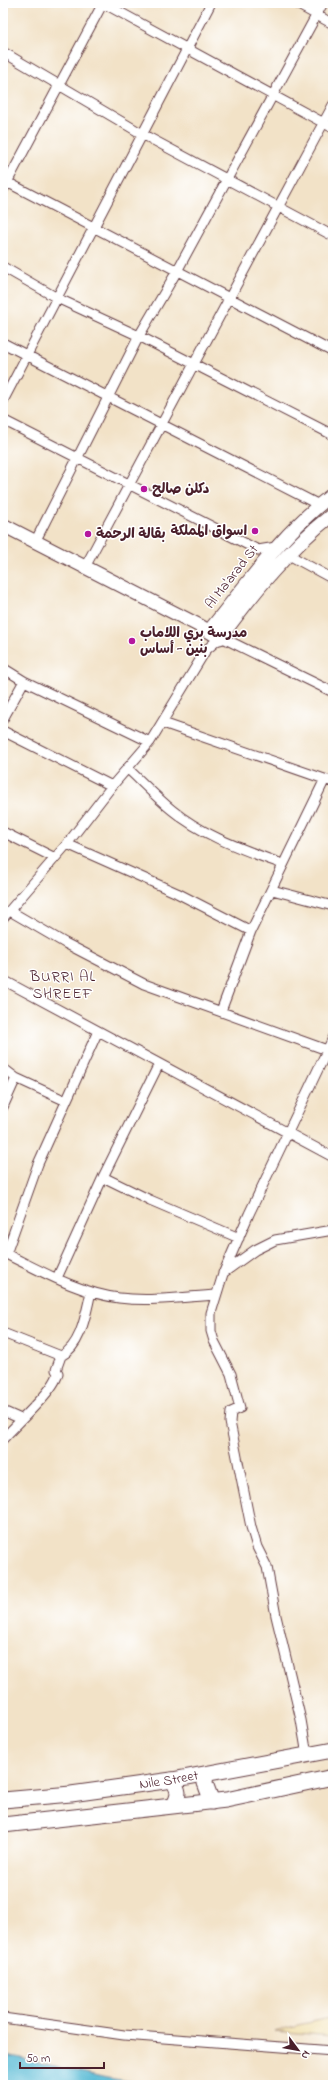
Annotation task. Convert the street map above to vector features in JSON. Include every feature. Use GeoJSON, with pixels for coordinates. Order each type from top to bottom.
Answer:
{"type":"FeatureCollection","features":[{"type":"Feature","properties":{"kind":"main road","name":"Al Ma'arad St"},"geometry":{"type":"LineString","coordinates":[[209,631],[276,547],[319,505],[333,494]]}},
{"type":"Feature","properties":{"kind":"main road","name":"Al Ma'arad St"},"geometry":{"type":"LineString","coordinates":[[220,637],[287,554],[310,532],[333,514]]}},
{"type":"Feature","properties":{"kind":"main road"},"geometry":{"type":"LineString","coordinates":[[3,525],[220,637]]}},
{"type":"Feature","properties":{"kind":"main road","name":"Nile Street"},"geometry":{"type":"LineString","coordinates":[[3,1800],[71,1794],[172,1780],[333,1750]]}},
{"type":"Feature","properties":{"kind":"main road"},"geometry":{"type":"LineString","coordinates":[[206,1774],[205,1784],[212,1802]]}},
{"type":"Feature","properties":{"kind":"main road","name":"Nile Street"},"geometry":{"type":"LineString","coordinates":[[3,1825],[76,1818],[140,1808],[212,1802],[333,1777]]}},
{"type":"Feature","properties":{"kind":"main road"},"geometry":{"type":"LineString","coordinates":[[172,1780],[179,1790],[179,1796],[174,1805]]}},
{"type":"Feature","properties":{"kind":"street"},"geometry":{"type":"LineString","coordinates":[[333,128],[271,96],[103,3],[59,86],[4,184],[177,270],[333,352]]}},
{"type":"Feature","properties":{"kind":"street"},"geometry":{"type":"LineString","coordinates":[[3,401],[26,355],[144,135],[186,49],[211,3]]}},
{"type":"Feature","properties":{"kind":"street"},"geometry":{"type":"LineString","coordinates":[[295,3],[333,24]]}},
{"type":"Feature","properties":{"kind":"street"},"geometry":{"type":"LineString","coordinates":[[35,542],[139,336],[177,270],[323,3]]}},
{"type":"Feature","properties":{"kind":"street"},"geometry":{"type":"LineString","coordinates":[[3,52],[144,135],[333,236]]}},
{"type":"Feature","properties":{"kind":"street"},"geometry":{"type":"LineString","coordinates":[[84,567],[130,484],[277,206],[333,105]]}},
{"type":"Feature","properties":{"kind":"street"},"geometry":{"type":"LineString","coordinates":[[3,267],[57,298],[139,336],[333,435]]}},
{"type":"Feature","properties":{"kind":"street"},"geometry":{"type":"LineString","coordinates":[[3,343],[107,398],[319,505]]}},
{"type":"Feature","properties":{"kind":"street"},"geometry":{"type":"LineString","coordinates":[[3,420],[79,457],[258,550],[276,547]]}},
{"type":"Feature","properties":{"kind":"street"},"geometry":{"type":"LineString","coordinates":[[287,554],[333,579]]}},
{"type":"Feature","properties":{"kind":"street"},"geometry":{"type":"LineString","coordinates":[[206,650],[209,631]]}},
{"type":"Feature","properties":{"kind":"street"},"geometry":{"type":"LineString","coordinates":[[3,918],[67,844],[112,786],[150,742],[163,723],[206,650],[220,637],[333,692]]}},
{"type":"Feature","properties":{"kind":"street"},"geometry":{"type":"LineString","coordinates":[[3,668],[24,680],[150,742]]}},
{"type":"Feature","properties":{"kind":"street"},"geometry":{"type":"LineString","coordinates":[[3,719],[24,680]]}},
{"type":"Feature","properties":{"kind":"street"},"geometry":{"type":"LineString","coordinates":[[163,723],[329,780],[282,864],[272,890],[251,931],[221,1011]]}},
{"type":"Feature","properties":{"kind":"street"},"geometry":{"type":"LineString","coordinates":[[3,731],[112,786]]}},
{"type":"Feature","properties":{"kind":"street"},"geometry":{"type":"LineString","coordinates":[[127,768],[173,811],[195,825],[242,848],[282,864]]}},
{"type":"Feature","properties":{"kind":"street"},"geometry":{"type":"LineString","coordinates":[[3,832],[55,858]]}},
{"type":"Feature","properties":{"kind":"street"},"geometry":{"type":"LineString","coordinates":[[67,844],[177,893],[251,931]]}},
{"type":"Feature","properties":{"kind":"street"},"geometry":{"type":"LineString","coordinates":[[272,890],[333,906]]}},
{"type":"Feature","properties":{"kind":"street"},"geometry":{"type":"LineString","coordinates":[[10,911],[79,951],[144,984],[176,997],[221,1011],[327,1050]]}},
{"type":"Feature","properties":{"kind":"street"},"geometry":{"type":"LineString","coordinates":[[3,983],[7,982],[333,1156]]}},
{"type":"Feature","properties":{"kind":"street"},"geometry":{"type":"LineString","coordinates":[[98,1031],[38,1164],[4,1258],[92,1292],[118,1298],[138,1299],[216,1295]]}},
{"type":"Feature","properties":{"kind":"street"},"geometry":{"type":"LineString","coordinates":[[307,1755],[301,1720],[276,1616],[267,1567],[257,1547],[251,1526],[230,1422],[231,1412],[240,1408],[231,1374],[214,1341],[211,1330],[211,1313],[223,1274],[333,1038]]}},
{"type":"Feature","properties":{"kind":"street"},"geometry":{"type":"LineString","coordinates":[[56,1278],[103,1176],[159,1064]]}},
{"type":"Feature","properties":{"kind":"street"},"geometry":{"type":"LineString","coordinates":[[3,1068],[16,1078],[66,1101]]}},
{"type":"Feature","properties":{"kind":"street"},"geometry":{"type":"LineString","coordinates":[[3,1107],[16,1078]]}},
{"type":"Feature","properties":{"kind":"street"},"geometry":{"type":"LineString","coordinates":[[103,1176],[150,1200],[239,1238]]}},
{"type":"Feature","properties":{"kind":"street"},"geometry":{"type":"LineString","coordinates":[[223,1274],[255,1250],[275,1240],[333,1230]]}},
{"type":"Feature","properties":{"kind":"street"},"geometry":{"type":"LineString","coordinates":[[3,1439],[44,1396],[58,1377],[56,1370],[61,1356],[69,1352],[80,1332],[92,1292]]}},
{"type":"Feature","properties":{"kind":"street"},"geometry":{"type":"LineString","coordinates":[[3,1332],[61,1356]]}},
{"type":"Feature","properties":{"kind":"street"},"geometry":{"type":"LineString","coordinates":[[3,1411],[21,1419]]}},
{"type":"Feature","properties":{"kind":"street"},"geometry":{"type":"LineString","coordinates":[[3,2018],[124,2035],[333,2051]]}},
{"type":"Feature","properties":{"kind":"sand"},"geometry":{"type":"Polygon","coordinates":[[[333,2017],[333,2036],[274,2031],[333,2017]]]}},
{"type":"Feature","properties":{"kind":"water"},"geometry":{"type":"Polygon","coordinates":[[[3,2054],[107,2078],[158,2085],[3,2085],[3,2054]]]}},
{"type":"Feature","properties":{"kind":"place","name":"دكلن صالح"},"geometry":{"type":"Point","coordinates":[144,489]}},
{"type":"Feature","properties":{"kind":"place","name":"اسواق المملكة"},"geometry":{"type":"Point","coordinates":[255,531]}},
{"type":"Feature","properties":{"kind":"place","name":"بقالة الرحمة"},"geometry":{"type":"Point","coordinates":[88,534]}},
{"type":"Feature","properties":{"kind":"place","name":"مدرسة بري اللاماب بنين - أساس"},"geometry":{"type":"Point","coordinates":[132,641]}},
{"type":"Feature","properties":{"kind":"district","name":"BURRI AL SHREEF"},"geometry":{"type":"Point","coordinates":[63,986]}}]}
